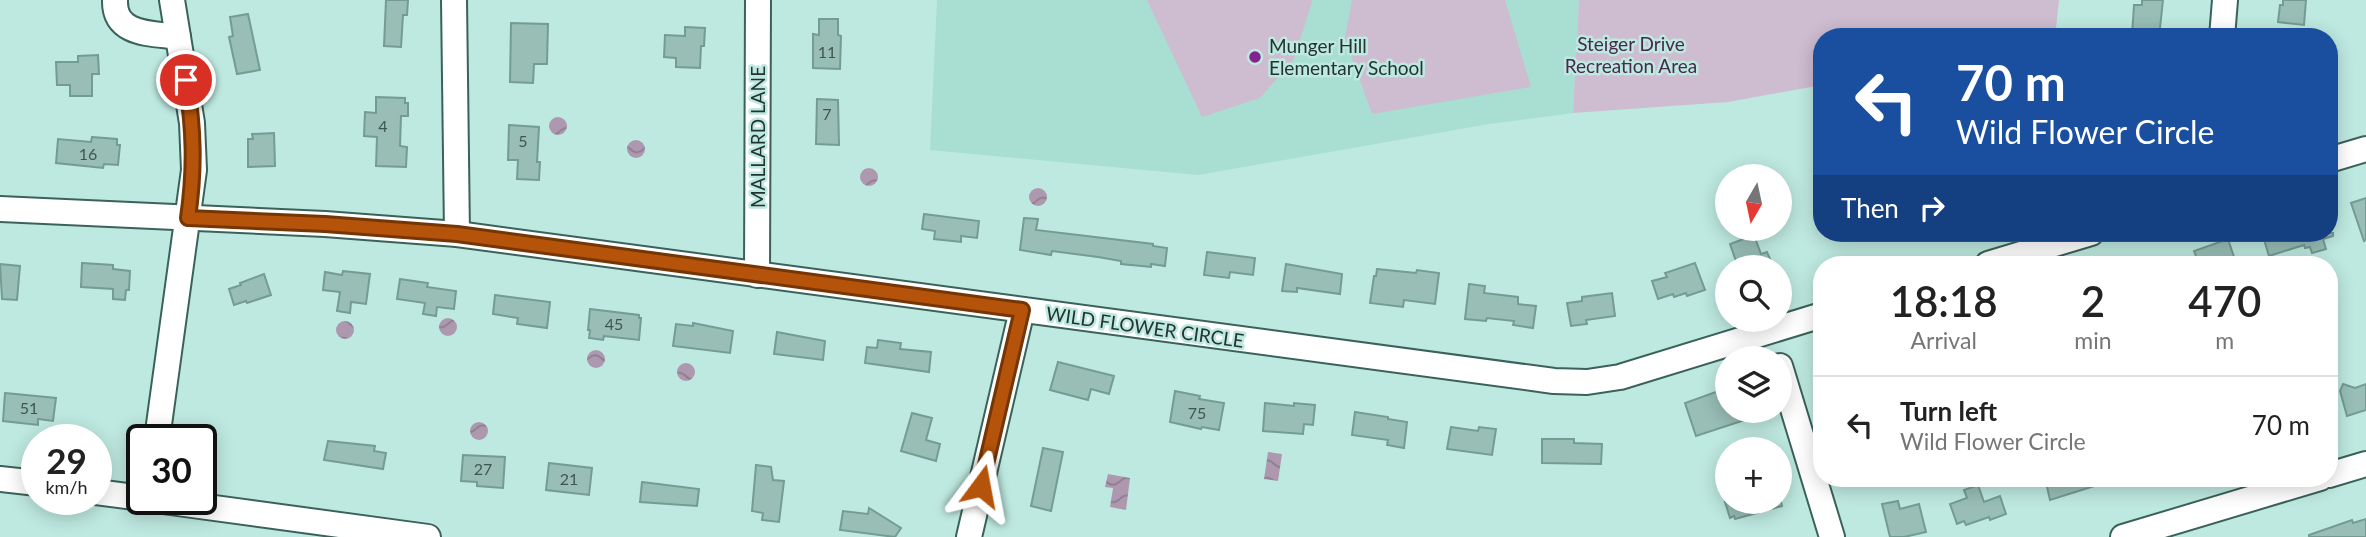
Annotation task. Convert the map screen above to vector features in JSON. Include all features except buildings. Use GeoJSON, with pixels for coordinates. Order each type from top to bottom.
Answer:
{"type":"FeatureCollection","features":[{"type":"Feature","properties":{"kind":"street"},"geometry":{"type":"LineString","coordinates":[[115,0],[117,16],[127,27],[140,32],[178,37]]}},
{"type":"Feature","properties":{"kind":"street"},"geometry":{"type":"LineString","coordinates":[[159,424],[194,170],[194,146],[172,0]]}},
{"type":"Feature","properties":{"kind":"street"},"geometry":{"type":"LineString","coordinates":[[454,0],[457,234]]}},
{"type":"Feature","properties":{"kind":"street","name":"MALLARD LANE"},"geometry":{"type":"LineString","coordinates":[[757,275],[758,0]]}},
{"type":"Feature","properties":{"kind":"street"},"geometry":{"type":"LineString","coordinates":[[2223,28],[2225,0]]}},
{"type":"Feature","properties":{"kind":"street"},"geometry":{"type":"LineString","coordinates":[[2338,157],[2366,149]]}},
{"type":"Feature","properties":{"kind":"street","name":"WILD FLOWER CIRCLE"},"geometry":{"type":"LineString","coordinates":[[0,209],[325,224],[457,234],[1507,375],[1587,382],[1620,377],[1766,332]]}},
{"type":"Feature","properties":{"kind":"street"},"geometry":{"type":"LineString","coordinates":[[2015,256],[2061,242]]}},
{"type":"Feature","properties":{"kind":"street"},"geometry":{"type":"LineString","coordinates":[[969,537],[1022,310]]}},
{"type":"Feature","properties":{"kind":"street","name":"WILD FLOWER CIRCLE"},"geometry":{"type":"LineString","coordinates":[[1792,324],[1813,318]]}},
{"type":"Feature","properties":{"kind":"street"},"geometry":{"type":"LineString","coordinates":[[1792,405],[1813,475]]}},
{"type":"Feature","properties":{"kind":"street"},"geometry":{"type":"LineString","coordinates":[[2338,472],[2366,464]]}},
{"type":"Feature","properties":{"kind":"street"},"geometry":{"type":"LineString","coordinates":[[0,479],[21,482]]}},
{"type":"Feature","properties":{"kind":"street"},"geometry":{"type":"LineString","coordinates":[[1817,487],[1832,537]]}},
{"type":"Feature","properties":{"kind":"street"},"geometry":{"type":"LineString","coordinates":[[2123,537],[2160,532],[2293,487]]}},
{"type":"Feature","properties":{"kind":"street"},"geometry":{"type":"LineString","coordinates":[[217,508],[428,537]]}},
{"type":"Feature","properties":{"kind":"shaded area","name":"Munger Hill Elementary School"},"geometry":{"type":"Polygon","coordinates":[[[937,0],[1579,0],[1573,113],[1489,124],[1198,175],[930,150],[937,0]]]}},
{"type":"Feature","properties":{"kind":"green space"},"geometry":{"type":"Polygon","coordinates":[[[1147,0],[1312,2],[1294,59],[1260,98],[1202,117],[1147,0]]]}},
{"type":"Feature","properties":{"kind":"green space"},"geometry":{"type":"Polygon","coordinates":[[[1352,0],[1505,0],[1531,87],[1372,114],[1345,38],[1352,0]]]}},
{"type":"Feature","properties":{"kind":"green space","name":"Steiger Drive Recreation Area"},"geometry":{"type":"Polygon","coordinates":[[[1579,0],[2059,0],[2056,28],[1813,28],[1813,87],[1728,102],[1573,113],[1579,0]]]}},
{"type":"Feature","properties":{"kind":"water"},"geometry":{"type":"Polygon","coordinates":[[[558,117],[564,120],[567,126],[564,132],[558,135],[552,132],[549,126],[552,120],[558,117]]]}},
{"type":"Feature","properties":{"kind":"water"},"geometry":{"type":"Polygon","coordinates":[[[636,140],[642,143],[645,149],[642,155],[636,158],[630,155],[627,149],[630,143],[636,140]]]}},
{"type":"Feature","properties":{"kind":"water"},"geometry":{"type":"Polygon","coordinates":[[[869,168],[875,171],[878,177],[875,183],[869,186],[863,183],[860,177],[863,171],[869,168]]]}},
{"type":"Feature","properties":{"kind":"water"},"geometry":{"type":"Polygon","coordinates":[[[1038,188],[1044,191],[1047,197],[1044,203],[1038,206],[1032,203],[1029,197],[1032,191],[1038,188]]]}},
{"type":"Feature","properties":{"kind":"water"},"geometry":{"type":"Polygon","coordinates":[[[448,318],[454,321],[457,327],[454,333],[448,336],[442,333],[439,327],[442,321],[448,318]]]}},
{"type":"Feature","properties":{"kind":"water"},"geometry":{"type":"Polygon","coordinates":[[[345,321],[351,324],[354,330],[351,336],[345,339],[339,336],[336,330],[339,324],[345,321]]]}},
{"type":"Feature","properties":{"kind":"water"},"geometry":{"type":"Polygon","coordinates":[[[596,350],[602,353],[605,359],[602,365],[596,368],[590,365],[587,359],[590,353],[596,350]]]}},
{"type":"Feature","properties":{"kind":"water"},"geometry":{"type":"Polygon","coordinates":[[[686,363],[692,366],[695,372],[692,378],[686,381],[680,378],[677,372],[680,366],[686,363]]]}},
{"type":"Feature","properties":{"kind":"water"},"geometry":{"type":"Polygon","coordinates":[[[479,422],[487,427],[488,431],[483,439],[479,440],[471,435],[470,431],[475,423],[479,422]]]}},
{"type":"Feature","properties":{"kind":"water"},"geometry":{"type":"Polygon","coordinates":[[[1268,452],[1282,454],[1278,481],[1264,479],[1268,452]]]}},
{"type":"Feature","properties":{"kind":"water"},"geometry":{"type":"Polygon","coordinates":[[[1108,474],[1130,478],[1126,510],[1110,507],[1113,488],[1105,487],[1108,474]]]}},
{"type":"Feature","properties":{"kind":"place","name":"Munger Hill Elementary School"},"geometry":{"type":"Point","coordinates":[1255,57]}},
{"type":"Feature","properties":{"kind":"route"},"geometry":{"type":"LineString","coordinates":[[186,80],[194,146],[188,218],[325,224],[457,234],[1022,310],[981,486]]}}]}
